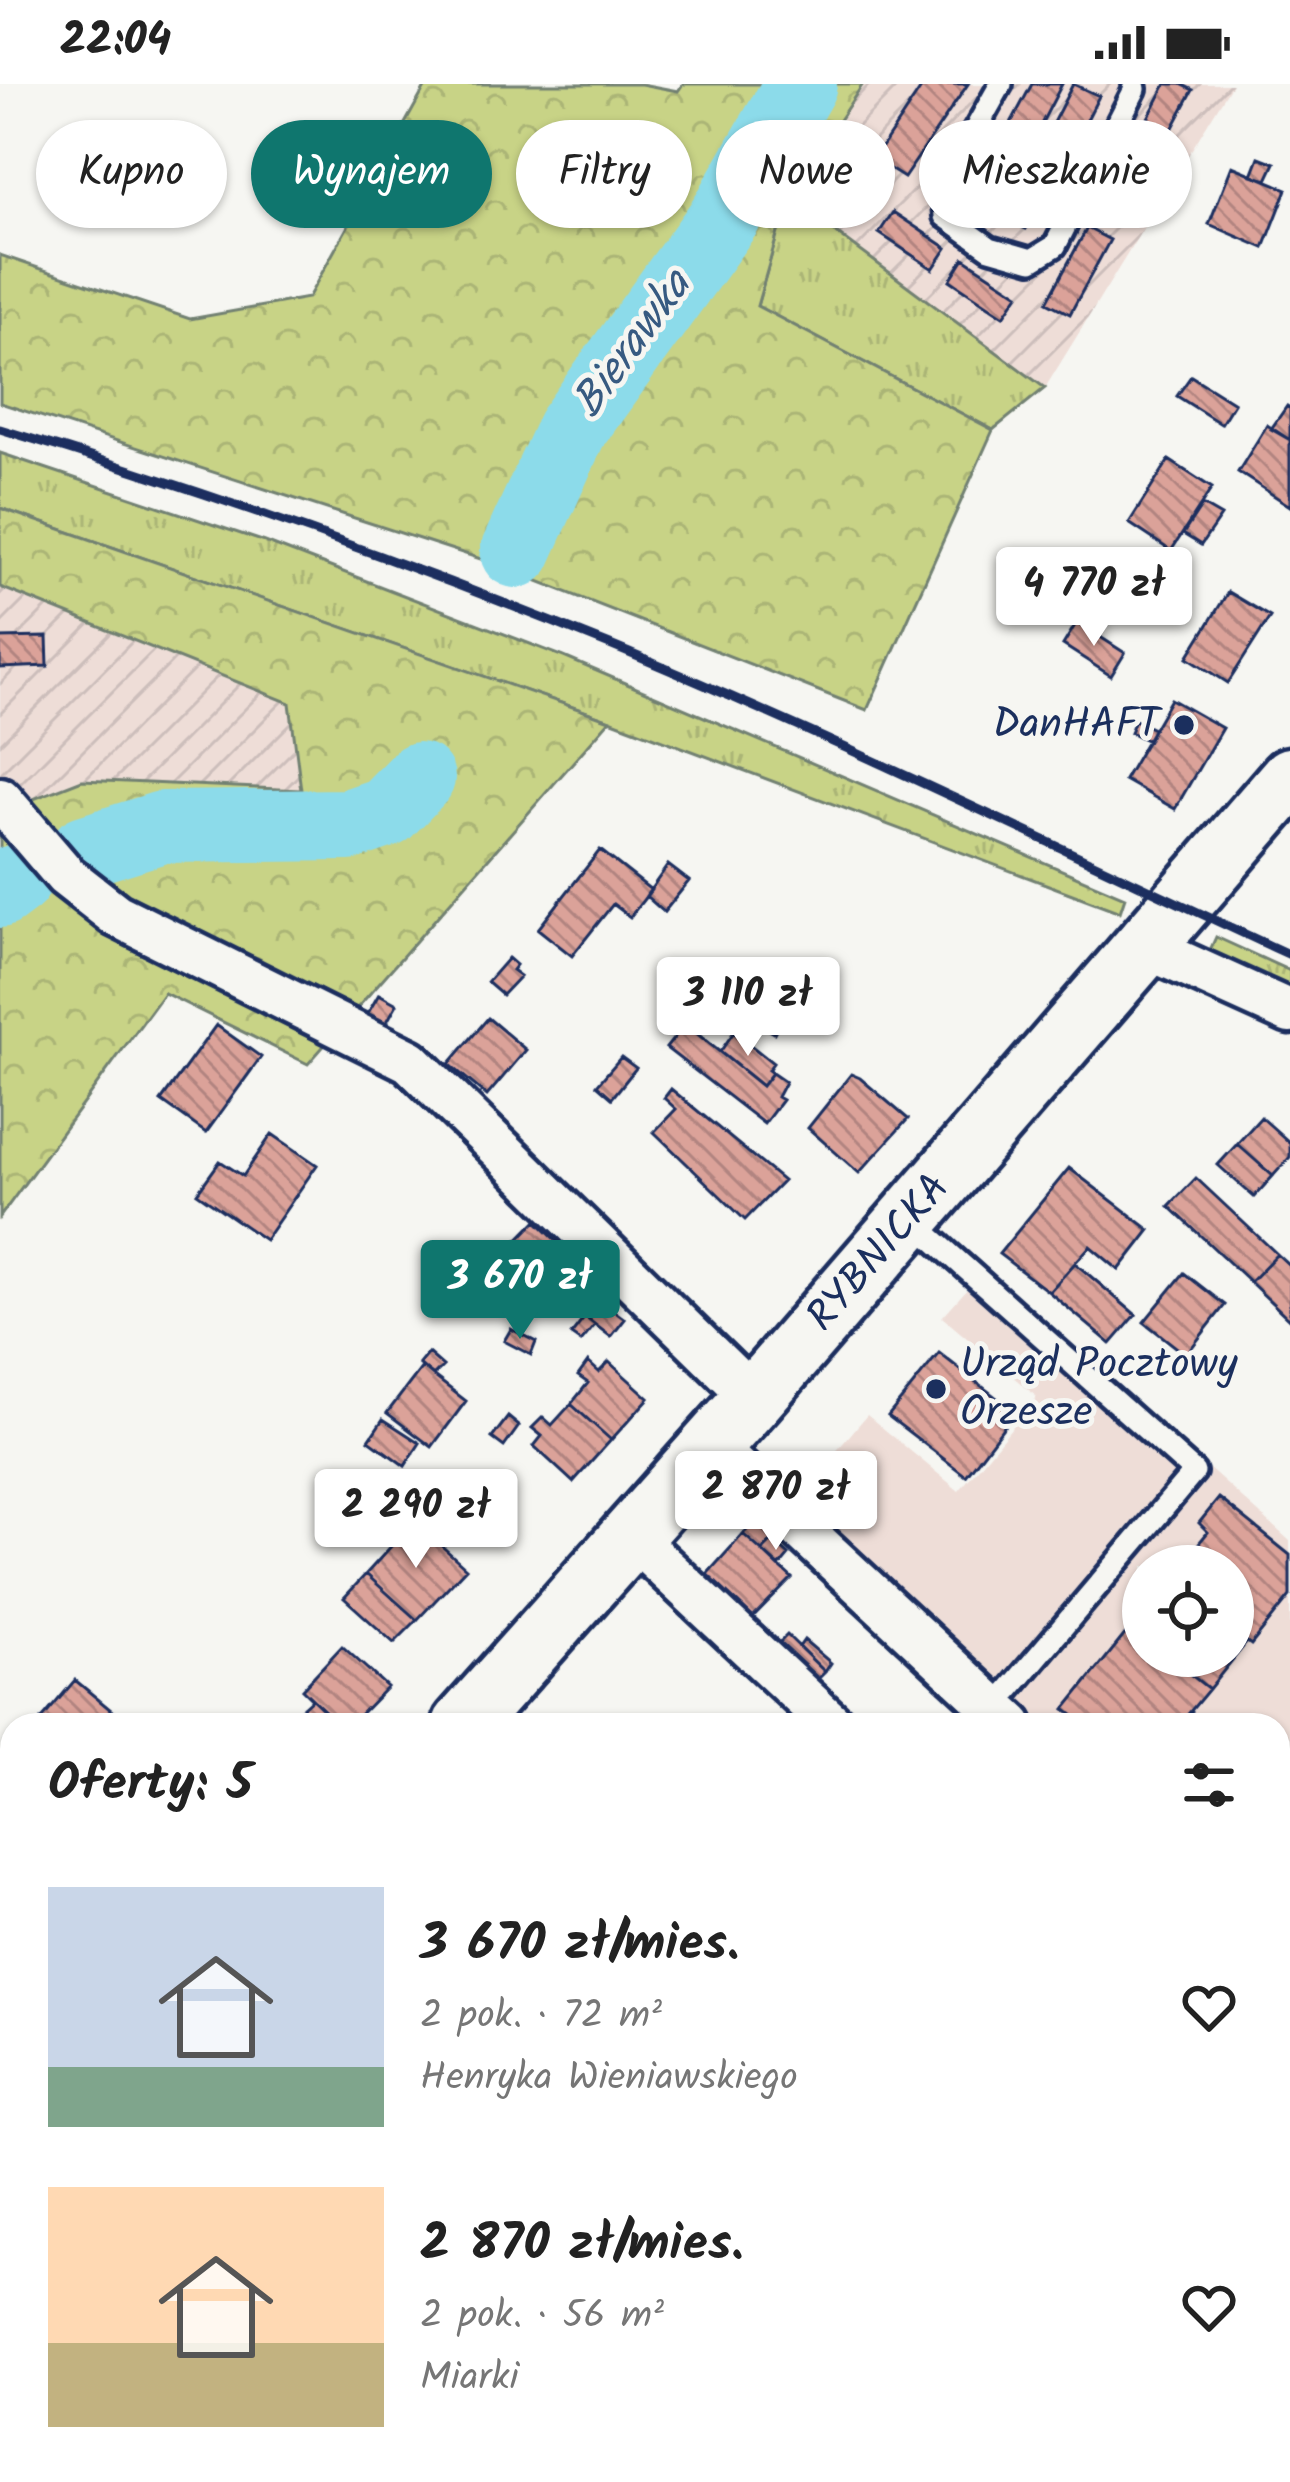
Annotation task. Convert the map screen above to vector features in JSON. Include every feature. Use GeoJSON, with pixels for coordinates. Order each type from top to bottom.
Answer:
{"type":"FeatureCollection","features":[{"type":"Feature","properties":{"kind":"main road","name":"RYBNICKA"},"geometry":{"type":"LineString","coordinates":[[474,1713],[754,1398],[1290,778]]}},
{"type":"Feature","properties":{"kind":"street"},"geometry":{"type":"LineString","coordinates":[[0,800],[65,876],[116,914],[410,1061],[754,1398]]}},
{"type":"Feature","properties":{"kind":"street"},"geometry":{"type":"LineString","coordinates":[[1144,946],[1290,1012]]}},
{"type":"Feature","properties":{"kind":"street"},"geometry":{"type":"LineString","coordinates":[[711,1445],[999,1713]]}},
{"type":"Feature","properties":{"kind":"street"},"geometry":{"type":"LineString","coordinates":[[632,1537],[820,1713]]}},
{"type":"Feature","properties":{"kind":"lane"},"geometry":{"type":"LineString","coordinates":[[1001,84],[943,187],[945,216],[990,248],[1032,260],[1055,246],[1136,89],[1134,84]]}},
{"type":"Feature","properties":{"kind":"lane"},"geometry":{"type":"LineString","coordinates":[[909,1217],[1194,1472],[1006,1713]]}},
{"type":"Feature","properties":{"kind":"shaded area"},"geometry":{"type":"Polygon","coordinates":[[[863,84],[1232,84],[1192,149],[1192,120],[919,120],[919,228],[1143,228],[1045,388],[830,228],[895,228],[895,120],[839,120],[863,84]]]}},
{"type":"Feature","properties":{"kind":"shaded area"},"geometry":{"type":"Polygon","coordinates":[[[0,587],[290,703],[301,791],[82,780],[0,812],[0,587]]]}},
{"type":"Feature","properties":{"kind":"shaded area"},"geometry":{"type":"Polygon","coordinates":[[[985,1269],[1290,1541],[1290,1713],[1031,1713],[800,1494],[867,1415],[959,1491],[1037,1397],[942,1317],[985,1269]]]}},
{"type":"Feature","properties":{"kind":"green space"},"geometry":{"type":"Polygon","coordinates":[[[427,84],[641,84],[678,91],[683,84],[863,84],[839,120],[716,120],[716,228],[779,228],[757,306],[993,430],[867,710],[487,561],[0,403],[0,255],[190,319],[308,298],[347,228],[492,228],[492,120],[407,120],[427,84]]]}},
{"type":"Feature","properties":{"kind":"green space"},"geometry":{"type":"Polygon","coordinates":[[[779,228],[830,228],[1045,388],[993,430],[757,306],[779,228]]]}},
{"type":"Feature","properties":{"kind":"green space"},"geometry":{"type":"Polygon","coordinates":[[[0,453],[265,542],[564,657],[1125,897],[1120,912],[610,720],[0,508],[0,453]]]}},
{"type":"Feature","properties":{"kind":"green space"},"geometry":{"type":"Polygon","coordinates":[[[0,508],[610,720],[308,1064],[164,993],[0,1217],[0,812],[82,780],[301,790],[290,703],[0,587],[0,508]]]}},
{"type":"Feature","properties":{"kind":"green space"},"geometry":{"type":"Polygon","coordinates":[[[1216,937],[1290,971],[1290,998],[1206,959],[1216,937]]]}},
{"type":"Feature","properties":{"kind":"building"},"geometry":{"type":"Polygon","coordinates":[[[924,84],[968,84],[943,120],[919,120],[919,156],[904,178],[895,172],[895,128],[924,84]]]}},
{"type":"Feature","properties":{"kind":"building"},"geometry":{"type":"Polygon","coordinates":[[[1032,84],[1062,84],[1043,120],[1013,120],[1032,84]]]}},
{"type":"Feature","properties":{"kind":"building"},"geometry":{"type":"Polygon","coordinates":[[[1073,84],[1099,96],[1087,120],[1054,120],[1073,84]]]}},
{"type":"Feature","properties":{"kind":"building"},"geometry":{"type":"Polygon","coordinates":[[[1166,84],[1193,90],[1177,120],[1147,120],[1166,84]]]}},
{"type":"Feature","properties":{"kind":"building"},"geometry":{"type":"Polygon","coordinates":[[[1259,157],[1275,163],[1267,180],[1252,175],[1259,157]]]}},
{"type":"Feature","properties":{"kind":"building"},"geometry":{"type":"Polygon","coordinates":[[[1232,166],[1287,189],[1264,248],[1209,224],[1232,166]]]}},
{"type":"Feature","properties":{"kind":"building"},"geometry":{"type":"Polygon","coordinates":[[[895,213],[947,248],[933,269],[879,233],[882,228],[895,228],[895,213]]]}},
{"type":"Feature","properties":{"kind":"building"},"geometry":{"type":"Polygon","coordinates":[[[1087,228],[1110,240],[1070,314],[1047,302],[1087,228]]]}},
{"type":"Feature","properties":{"kind":"building"},"geometry":{"type":"Polygon","coordinates":[[[964,258],[1019,294],[1004,316],[950,280],[964,258]]]}},
{"type":"Feature","properties":{"kind":"building"},"geometry":{"type":"Polygon","coordinates":[[[1191,376],[1234,403],[1221,424],[1177,396],[1191,376]]]}},
{"type":"Feature","properties":{"kind":"building"},"geometry":{"type":"Polygon","coordinates":[[[1290,408],[1290,440],[1271,429],[1290,408]]]}},
{"type":"Feature","properties":{"kind":"building"},"geometry":{"type":"Polygon","coordinates":[[[1267,425],[1290,440],[1290,506],[1238,472],[1267,425]]]}},
{"type":"Feature","properties":{"kind":"building"},"geometry":{"type":"Polygon","coordinates":[[[1169,460],[1212,488],[1171,551],[1129,523],[1169,460]]]}},
{"type":"Feature","properties":{"kind":"building"},"geometry":{"type":"Polygon","coordinates":[[[1202,505],[1221,516],[1201,545],[1183,534],[1202,505]]]}},
{"type":"Feature","properties":{"kind":"building"},"geometry":{"type":"Polygon","coordinates":[[[1228,592],[1270,617],[1228,683],[1188,657],[1228,592]]]}},
{"type":"Feature","properties":{"kind":"building"},"geometry":{"type":"Polygon","coordinates":[[[1077,622],[1125,653],[1111,676],[1063,645],[1077,622]]]}},
{"type":"Feature","properties":{"kind":"building"},"geometry":{"type":"Polygon","coordinates":[[[47,637],[48,666],[0,668],[0,638],[47,637]]]}},
{"type":"Feature","properties":{"kind":"building"},"geometry":{"type":"Polygon","coordinates":[[[1171,699],[1222,728],[1175,809],[1124,780],[1171,699]]]}},
{"type":"Feature","properties":{"kind":"building"},"geometry":{"type":"Polygon","coordinates":[[[1135,720],[1153,729],[1148,741],[1130,732],[1135,720]]]}},
{"type":"Feature","properties":{"kind":"building"},"geometry":{"type":"Polygon","coordinates":[[[600,850],[651,890],[630,917],[613,904],[572,956],[538,929],[600,850]]]}},
{"type":"Feature","properties":{"kind":"building"},"geometry":{"type":"Polygon","coordinates":[[[668,865],[689,881],[664,912],[646,896],[668,865]]]}},
{"type":"Feature","properties":{"kind":"building"},"geometry":{"type":"Polygon","coordinates":[[[508,958],[520,976],[502,995],[487,982],[508,958]]]}},
{"type":"Feature","properties":{"kind":"building"},"geometry":{"type":"Polygon","coordinates":[[[679,993],[696,1005],[675,1032],[658,1019],[679,993]]]}},
{"type":"Feature","properties":{"kind":"building"},"geometry":{"type":"Polygon","coordinates":[[[747,993],[783,1016],[774,1033],[737,1010],[747,993]]]}},
{"type":"Feature","properties":{"kind":"building"},"geometry":{"type":"Polygon","coordinates":[[[379,994],[397,1004],[379,1036],[361,1025],[379,994]]]}},
{"type":"Feature","properties":{"kind":"building"},"geometry":{"type":"Polygon","coordinates":[[[488,1018],[526,1050],[487,1096],[449,1064],[488,1018]]]}},
{"type":"Feature","properties":{"kind":"building"},"geometry":{"type":"Polygon","coordinates":[[[685,1024],[762,1086],[772,1073],[785,1082],[777,1097],[782,1100],[764,1124],[666,1048],[685,1024]]]}},
{"type":"Feature","properties":{"kind":"building"},"geometry":{"type":"Polygon","coordinates":[[[216,1025],[261,1057],[206,1133],[161,1101],[216,1025]]]}},
{"type":"Feature","properties":{"kind":"building"},"geometry":{"type":"Polygon","coordinates":[[[734,1032],[773,1063],[762,1086],[720,1052],[734,1032]]]}},
{"type":"Feature","properties":{"kind":"building"},"geometry":{"type":"Polygon","coordinates":[[[621,1057],[636,1068],[612,1098],[597,1085],[621,1057]]]}},
{"type":"Feature","properties":{"kind":"building"},"geometry":{"type":"Polygon","coordinates":[[[851,1074],[908,1119],[859,1173],[808,1128],[851,1074]]]}},
{"type":"Feature","properties":{"kind":"building"},"geometry":{"type":"Polygon","coordinates":[[[671,1089],[783,1181],[745,1220],[654,1132],[676,1109],[664,1098],[671,1089]]]}},
{"type":"Feature","properties":{"kind":"building"},"geometry":{"type":"Polygon","coordinates":[[[1261,1117],[1290,1143],[1290,1157],[1273,1176],[1237,1144],[1261,1117]]]}},
{"type":"Feature","properties":{"kind":"building"},"geometry":{"type":"Polygon","coordinates":[[[272,1134],[317,1165],[265,1240],[197,1193],[220,1161],[243,1176],[272,1134]]]}},
{"type":"Feature","properties":{"kind":"building"},"geometry":{"type":"Polygon","coordinates":[[[1237,1144],[1273,1176],[1254,1197],[1218,1165],[1237,1144]]]}},
{"type":"Feature","properties":{"kind":"building"},"geometry":{"type":"Polygon","coordinates":[[[1069,1168],[1150,1230],[1119,1270],[1090,1246],[1049,1292],[999,1254],[1069,1168]]]}},
{"type":"Feature","properties":{"kind":"building"},"geometry":{"type":"Polygon","coordinates":[[[1196,1178],[1277,1254],[1250,1282],[1169,1206],[1196,1178]]]}},
{"type":"Feature","properties":{"kind":"building"},"geometry":{"type":"Polygon","coordinates":[[[536,1221],[584,1268],[546,1308],[508,1270],[499,1281],[488,1270],[536,1221]]]}},
{"type":"Feature","properties":{"kind":"building"},"geometry":{"type":"Polygon","coordinates":[[[452,1253],[476,1272],[460,1292],[435,1274],[452,1253]]]}},
{"type":"Feature","properties":{"kind":"building"},"geometry":{"type":"Polygon","coordinates":[[[1277,1254],[1290,1266],[1290,1320],[1250,1282],[1277,1254]]]}},
{"type":"Feature","properties":{"kind":"building"},"geometry":{"type":"Polygon","coordinates":[[[1075,1263],[1136,1315],[1111,1344],[1049,1292],[1075,1263]]]}},
{"type":"Feature","properties":{"kind":"building"},"geometry":{"type":"Polygon","coordinates":[[[1184,1273],[1225,1305],[1186,1355],[1144,1322],[1184,1273]]]}},
{"type":"Feature","properties":{"kind":"building"},"geometry":{"type":"Polygon","coordinates":[[[599,1300],[625,1319],[611,1337],[585,1317],[599,1300]]]}},
{"type":"Feature","properties":{"kind":"building"},"geometry":{"type":"Polygon","coordinates":[[[585,1317],[595,1325],[581,1342],[571,1335],[585,1317]]]}},
{"type":"Feature","properties":{"kind":"building"},"geometry":{"type":"Polygon","coordinates":[[[511,1329],[536,1342],[531,1355],[504,1341],[511,1329]]]}},
{"type":"Feature","properties":{"kind":"building"},"geometry":{"type":"Polygon","coordinates":[[[428,1353],[443,1366],[433,1376],[419,1364],[428,1353]]]}},
{"type":"Feature","properties":{"kind":"building"},"geometry":{"type":"Polygon","coordinates":[[[939,1353],[1015,1412],[966,1476],[888,1416],[939,1353]]]}},
{"type":"Feature","properties":{"kind":"building"},"geometry":{"type":"Polygon","coordinates":[[[588,1362],[599,1372],[609,1362],[649,1398],[611,1440],[571,1404],[588,1383],[578,1376],[588,1362]]]}},
{"type":"Feature","properties":{"kind":"building"},"geometry":{"type":"Polygon","coordinates":[[[422,1367],[466,1401],[432,1447],[387,1413],[422,1367]]]}},
{"type":"Feature","properties":{"kind":"building"},"geometry":{"type":"Polygon","coordinates":[[[571,1404],[611,1440],[573,1482],[534,1446],[542,1436],[532,1428],[543,1417],[552,1425],[571,1404]]]}},
{"type":"Feature","properties":{"kind":"building"},"geometry":{"type":"Polygon","coordinates":[[[508,1417],[519,1426],[504,1447],[492,1438],[508,1417]]]}},
{"type":"Feature","properties":{"kind":"building"},"geometry":{"type":"Polygon","coordinates":[[[383,1419],[420,1443],[405,1466],[369,1440],[383,1419]]]}},
{"type":"Feature","properties":{"kind":"building"},"geometry":{"type":"Polygon","coordinates":[[[1219,1498],[1290,1555],[1290,1596],[1254,1641],[1254,1545],[1197,1545],[1208,1532],[1199,1523],[1219,1498]]]}},
{"type":"Feature","properties":{"kind":"building"},"geometry":{"type":"Polygon","coordinates":[[[758,1519],[776,1536],[762,1551],[743,1534],[758,1519]]]}},
{"type":"Feature","properties":{"kind":"building"},"geometry":{"type":"Polygon","coordinates":[[[414,1521],[466,1568],[417,1620],[366,1574],[414,1521]]]}},
{"type":"Feature","properties":{"kind":"building"},"geometry":{"type":"Polygon","coordinates":[[[743,1534],[792,1578],[746,1625],[700,1582],[743,1534]]]}},
{"type":"Feature","properties":{"kind":"building"},"geometry":{"type":"Polygon","coordinates":[[[773,1540],[789,1555],[779,1567],[762,1551],[773,1540]]]}},
{"type":"Feature","properties":{"kind":"building"},"geometry":{"type":"Polygon","coordinates":[[[366,1574],[417,1620],[394,1643],[344,1598],[366,1574]]]}},
{"type":"Feature","properties":{"kind":"building"},"geometry":{"type":"Polygon","coordinates":[[[787,1635],[825,1672],[808,1689],[770,1652],[787,1635]]]}},
{"type":"Feature","properties":{"kind":"building"},"geometry":{"type":"Polygon","coordinates":[[[1122,1638],[1122,1677],[1194,1677],[1209,1689],[1189,1713],[1070,1713],[1065,1709],[1122,1638]]]}},
{"type":"Feature","properties":{"kind":"building"},"geometry":{"type":"Polygon","coordinates":[[[804,1640],[831,1663],[825,1672],[799,1647],[804,1640]]]}},
{"type":"Feature","properties":{"kind":"building"},"geometry":{"type":"Polygon","coordinates":[[[342,1646],[387,1687],[362,1713],[327,1713],[302,1689],[342,1646]]]}},
{"type":"Feature","properties":{"kind":"building"},"geometry":{"type":"Polygon","coordinates":[[[1194,1677],[1219,1677],[1209,1689],[1194,1677]]]}},
{"type":"Feature","properties":{"kind":"building"},"geometry":{"type":"Polygon","coordinates":[[[75,1680],[115,1713],[47,1713],[75,1680]]]}},
{"type":"Feature","properties":{"kind":"building"},"geometry":{"type":"Polygon","coordinates":[[[312,1699],[327,1713],[307,1713],[302,1708],[312,1699]]]}},
{"type":"Feature","properties":{"kind":"waterway","name":"Bierawka"},"geometry":{"type":"LineString","coordinates":[[516,552],[571,430],[726,215],[801,84]]}},
{"type":"Feature","properties":{"kind":"waterway","name":"Bierawka"},"geometry":{"type":"LineString","coordinates":[[85,851],[162,827],[348,825],[386,812],[419,778]]}},
{"type":"Feature","properties":{"kind":"waterway","name":"Bierawka"},"geometry":{"type":"LineString","coordinates":[[0,892],[16,880]]}},
{"type":"Feature","properties":{"kind":"railway"},"geometry":{"type":"LineString","coordinates":[[0,429],[308,530],[610,645],[867,757],[1290,955]]}},
{"type":"Feature","properties":{"kind":"place","name":"DanHAFT"},"geometry":{"type":"Point","coordinates":[1184,725]}},
{"type":"Feature","properties":{"kind":"place","name":"Urząd Pocztowy Orzesze"},"geometry":{"type":"Point","coordinates":[936,1389]}}]}
